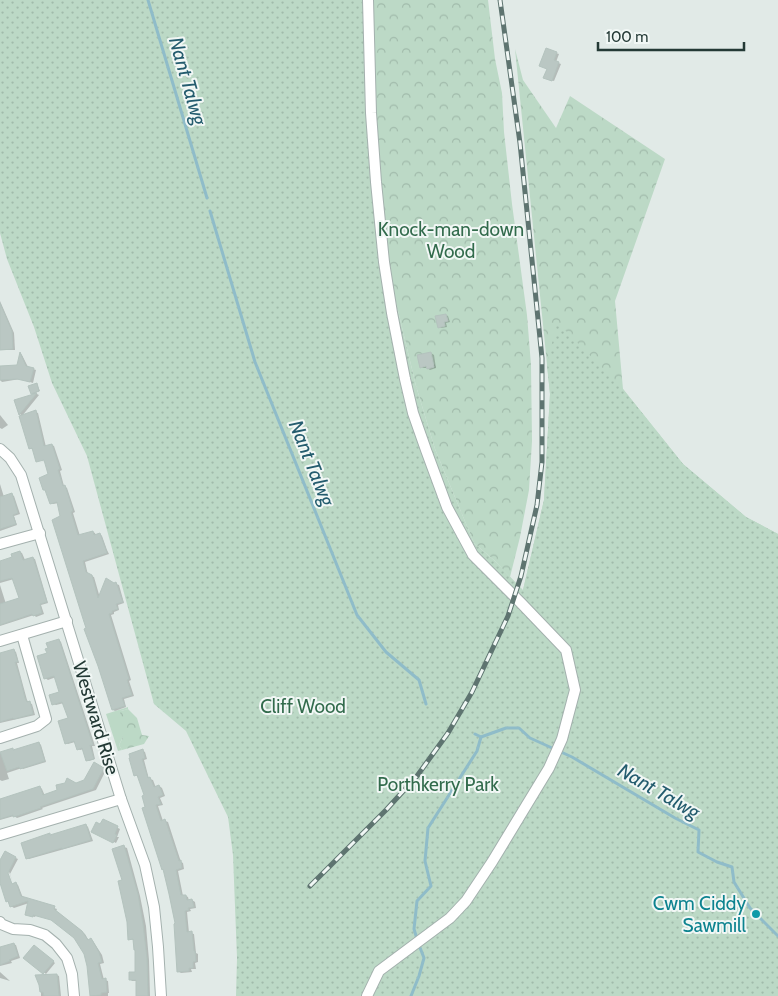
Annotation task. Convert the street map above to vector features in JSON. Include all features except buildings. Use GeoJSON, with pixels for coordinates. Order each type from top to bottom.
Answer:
{"type":"FeatureCollection","features":[{"type":"Feature","properties":{"kind":"street"},"geometry":{"type":"LineString","coordinates":[[367,996],[379,971],[450,918],[466,901],[549,768],[560,744],[575,690],[566,650],[473,555],[447,507],[413,413],[392,313],[384,262],[371,113],[368,0]]}},
{"type":"Feature","properties":{"kind":"street","name":"Westward Rise"},"geometry":{"type":"LineString","coordinates":[[0,449],[10,458],[21,475],[121,799],[145,865],[154,907],[161,996]]}},
{"type":"Feature","properties":{"kind":"street"},"geometry":{"type":"LineString","coordinates":[[0,544],[40,534]]}},
{"type":"Feature","properties":{"kind":"street"},"geometry":{"type":"LineString","coordinates":[[0,641],[66,621]]}},
{"type":"Feature","properties":{"kind":"street"},"geometry":{"type":"LineString","coordinates":[[0,738],[37,726],[46,719],[22,635]]}},
{"type":"Feature","properties":{"kind":"street"},"geometry":{"type":"LineString","coordinates":[[0,835],[121,799]]}},
{"type":"Feature","properties":{"kind":"street"},"geometry":{"type":"LineString","coordinates":[[0,924],[13,929],[30,930],[45,935],[56,944],[67,958],[72,974],[74,996]]}},
{"type":"Feature","properties":{"kind":"green space","name":"Porthkerry Park"},"geometry":{"type":"Polygon","coordinates":[[[0,0],[372,0],[375,134],[387,251],[395,298],[416,386],[435,449],[474,543],[495,561],[523,590],[544,500],[550,394],[547,365],[557,322],[623,389],[683,464],[746,517],[778,534],[778,996],[236,996],[237,958],[233,855],[228,817],[186,731],[154,704],[87,456],[52,383],[34,327],[7,259],[0,233],[0,0]]]}},
{"type":"Feature","properties":{"kind":"green space","name":"Knock-man-down Wood"},"geometry":{"type":"Polygon","coordinates":[[[372,0],[488,0],[495,59],[502,93],[504,132],[527,315],[531,365],[532,441],[529,490],[510,577],[474,543],[435,449],[416,386],[395,298],[387,251],[375,134],[372,0]]]}},
{"type":"Feature","properties":{"kind":"green space"},"geometry":{"type":"Polygon","coordinates":[[[515,49],[523,80],[556,128],[570,96],[665,159],[615,301],[623,389],[683,464],[746,517],[778,534],[778,996],[478,996],[523,590],[544,500],[550,394],[515,49]]]}},
{"type":"Feature","properties":{"kind":"green space"},"geometry":{"type":"Polygon","coordinates":[[[128,707],[128,709],[121,711],[123,737],[119,745],[122,750],[118,751],[106,714],[128,707]]]}},
{"type":"Feature","properties":{"kind":"green space"},"geometry":{"type":"Polygon","coordinates":[[[128,709],[137,718],[142,735],[149,736],[144,744],[122,750],[119,745],[123,737],[117,722],[121,711],[128,709]]]}},
{"type":"Feature","properties":{"kind":"waterway","name":"Nant Talwg"},"geometry":{"type":"LineString","coordinates":[[148,0],[207,198]]}},
{"type":"Feature","properties":{"kind":"waterway","name":"Nant Talwg"},"geometry":{"type":"LineString","coordinates":[[210,211],[255,362],[357,615],[386,652],[419,680],[426,704]]}},
{"type":"Feature","properties":{"kind":"waterway","name":"Nant Talwg"},"geometry":{"type":"LineString","coordinates":[[475,734],[481,737],[506,728],[519,728],[530,738],[572,757],[675,818],[699,830],[698,852],[732,867],[734,882],[750,908],[778,936]]}},
{"type":"Feature","properties":{"kind":"waterway"},"geometry":{"type":"LineString","coordinates":[[417,939],[414,929],[417,901],[431,886],[425,861],[428,828],[477,751],[481,737]]}},
{"type":"Feature","properties":{"kind":"waterway"},"geometry":{"type":"LineString","coordinates":[[411,996],[424,958],[419,945]]}},
{"type":"Feature","properties":{"kind":"railway"},"geometry":{"type":"LineString","coordinates":[[310,886],[417,776],[448,733],[472,692],[508,616],[521,576],[537,505],[542,462],[542,358],[520,143],[500,0]]}},
{"type":"Feature","properties":{"kind":"place","name":"Cwm Ciddy Sawmill"},"geometry":{"type":"Point","coordinates":[756,914]}},
{"type":"Feature","properties":{"kind":"park label","name":"Cliff Wood"},"geometry":{"type":"Point","coordinates":[303,706]}}]}
